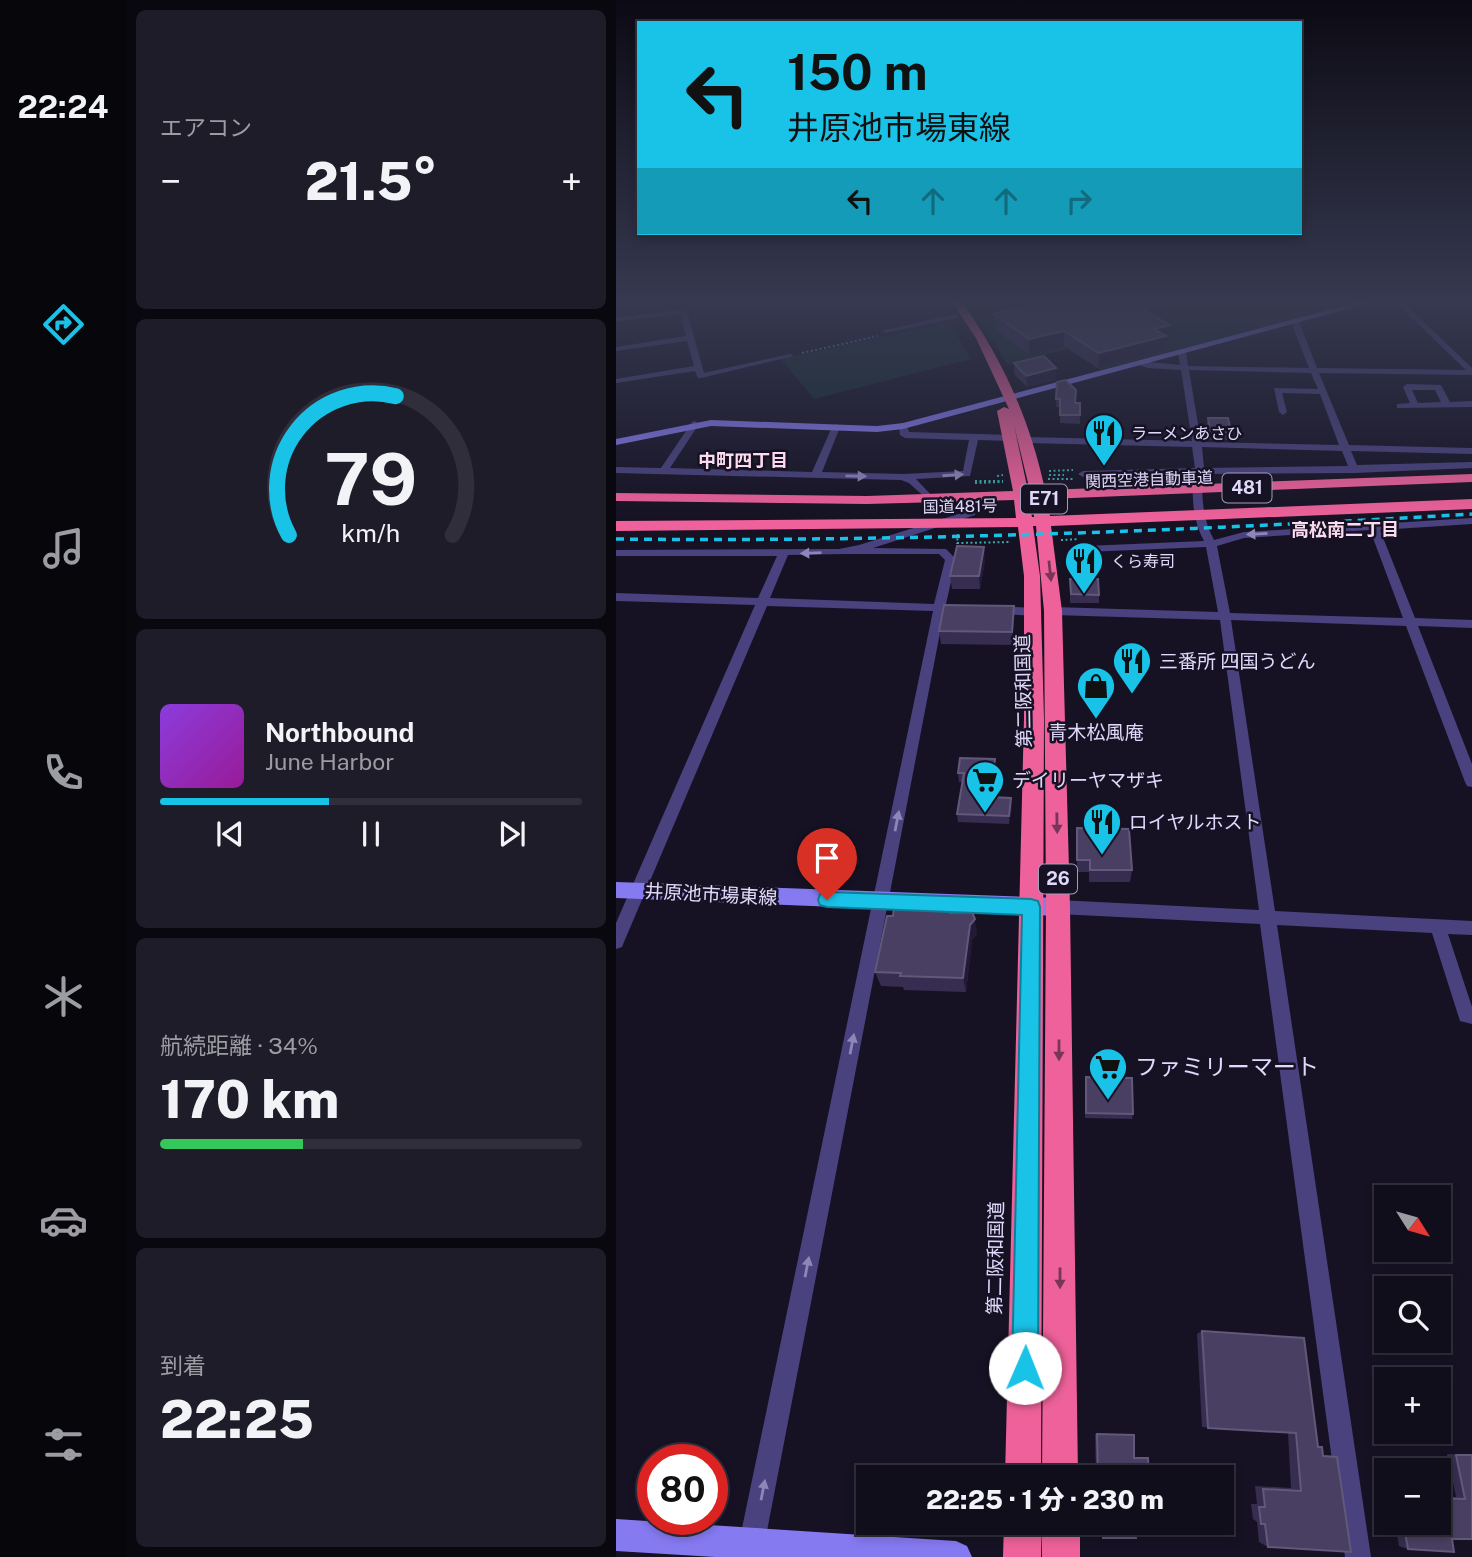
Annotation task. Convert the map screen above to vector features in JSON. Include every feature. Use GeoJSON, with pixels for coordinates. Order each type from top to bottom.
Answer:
{"type":"FeatureCollection","features":[{"type":"Feature","properties":{"kind":"highway","name":"第二阪和国道"},"geometry":{"type":"LineString","coordinates":[[990,375],[1006,399],[1020,439],[1031,491],[1032,576],[1043,612],[1058,907],[1060,1465]]}},
{"type":"Feature","properties":{"kind":"highway","name":"国道481号"},"geometry":{"type":"LineString","coordinates":[[616,484],[812,482],[854,488],[1249,480],[1472,472]]}},
{"type":"Feature","properties":{"kind":"highway","name":"481"},"geometry":{"type":"LineString","coordinates":[[616,498],[929,498],[1031,491],[1198,490],[1472,480]]}},
{"type":"Feature","properties":{"kind":"highway","name":"関西空港自動車道"},"geometry":{"type":"LineString","coordinates":[[616,498],[888,501],[1061,499],[1186,496],[1472,480]]}},
{"type":"Feature","properties":{"kind":"highway"},"geometry":{"type":"LineString","coordinates":[[616,491],[812,482]]}},
{"type":"Feature","properties":{"kind":"highway"},"geometry":{"type":"LineString","coordinates":[[633,491],[753,499]]}},
{"type":"Feature","properties":{"kind":"highway","name":"481"},"geometry":{"type":"LineString","coordinates":[[616,511],[756,520],[971,513],[1031,491],[1200,507],[1472,502]]}},
{"type":"Feature","properties":{"kind":"highway","name":"関西空港自動車道"},"geometry":{"type":"LineString","coordinates":[[616,511],[1150,505],[1472,492]]}},
{"type":"Feature","properties":{"kind":"highway","name":"国道481号"},"geometry":{"type":"LineString","coordinates":[[616,526],[756,520],[777,524],[999,523],[1264,514],[1472,502]]}},
{"type":"Feature","properties":{"kind":"highway"},"geometry":{"type":"LineString","coordinates":[[616,519],[756,520]]}},
{"type":"Feature","properties":{"kind":"highway","name":"第二阪和国道"},"geometry":{"type":"LineString","coordinates":[[1023,1465],[1031,907],[1043,612]]}},
{"type":"Feature","properties":{"kind":"highway"},"geometry":{"type":"LineString","coordinates":[[1022,1557],[1023,1535]]}},
{"type":"Feature","properties":{"kind":"highway"},"geometry":{"type":"LineString","coordinates":[[1061,1535],[1061,1557]]}},
{"type":"Feature","properties":{"kind":"street"},"geometry":{"type":"LineString","coordinates":[[616,381],[656,375]]}},
{"type":"Feature","properties":{"kind":"street"},"geometry":{"type":"LineString","coordinates":[[616,442],[695,424],[877,429],[903,426],[1098,375]]}},
{"type":"Feature","properties":{"kind":"street"},"geometry":{"type":"LineString","coordinates":[[1186,375],[1196,443],[1200,507],[1204,534],[1211,544],[1225,617],[1358,1557]]}},
{"type":"Feature","properties":{"kind":"street"},"geometry":{"type":"LineString","coordinates":[[1315,375],[1354,470]]}},
{"type":"Feature","properties":{"kind":"street"},"geometry":{"type":"LineString","coordinates":[[1415,406],[1407,387],[1438,387],[1447,405]]}},
{"type":"Feature","properties":{"kind":"street"},"geometry":{"type":"LineString","coordinates":[[1283,412],[1277,390],[1322,392]]}},
{"type":"Feature","properties":{"kind":"street"},"geometry":{"type":"LineString","coordinates":[[1400,406],[1472,404]]}},
{"type":"Feature","properties":{"kind":"street"},"geometry":{"type":"LineString","coordinates":[[663,472],[695,424]]}},
{"type":"Feature","properties":{"kind":"street"},"geometry":{"type":"LineString","coordinates":[[903,426],[905,435],[1472,451]]}},
{"type":"Feature","properties":{"kind":"street"},"geometry":{"type":"LineString","coordinates":[[812,482],[836,427]]}},
{"type":"Feature","properties":{"kind":"street"},"geometry":{"type":"LineString","coordinates":[[616,470],[812,482],[967,474],[974,438]]}},
{"type":"Feature","properties":{"kind":"street"},"geometry":{"type":"LineString","coordinates":[[1083,474],[1354,470],[1472,465]]}},
{"type":"Feature","properties":{"kind":"street"},"geometry":{"type":"LineString","coordinates":[[902,477],[912,481],[929,498]]}},
{"type":"Feature","properties":{"kind":"street"},"geometry":{"type":"LineString","coordinates":[[847,551],[971,513]]}},
{"type":"Feature","properties":{"kind":"street"},"geometry":{"type":"LineString","coordinates":[[1086,544],[1211,544],[1244,535],[1472,521]]}},
{"type":"Feature","properties":{"kind":"street"},"geometry":{"type":"LineString","coordinates":[[1374,527],[1472,782]]}},
{"type":"Feature","properties":{"kind":"street"},"geometry":{"type":"LineString","coordinates":[[616,553],[942,551],[951,559],[751,1550]]}},
{"type":"Feature","properties":{"kind":"street"},"geometry":{"type":"LineString","coordinates":[[616,942],[783,554]]}},
{"type":"Feature","properties":{"kind":"street"},"geometry":{"type":"LineString","coordinates":[[616,597],[967,609]]}},
{"type":"Feature","properties":{"kind":"street"},"geometry":{"type":"LineString","coordinates":[[980,610],[1472,624]]}},
{"type":"Feature","properties":{"kind":"street","name":"井原池市場東線"},"geometry":{"type":"LineString","coordinates":[[616,890],[1058,907]]}},
{"type":"Feature","properties":{"kind":"street"},"geometry":{"type":"LineString","coordinates":[[1058,907],[1267,920],[1472,928]]}},
{"type":"Feature","properties":{"kind":"street"},"geometry":{"type":"LineString","coordinates":[[1438,927],[1466,1015],[1472,1016]]}},
{"type":"Feature","properties":{"kind":"street"},"geometry":{"type":"LineString","coordinates":[[616,1535],[751,1550],[956,1557]]}},
{"type":"Feature","properties":{"kind":"path"},"geometry":{"type":"LineString","coordinates":[[972,482],[1031,491],[1064,475],[1031,491]]}},
{"type":"Feature","properties":{"kind":"path"},"geometry":{"type":"LineString","coordinates":[[958,529],[957,543],[1012,542],[1013,551]]}},
{"type":"Feature","properties":{"kind":"path"},"geometry":{"type":"LineString","coordinates":[[1062,549],[1060,540],[1086,544]]}},
{"type":"Feature","properties":{"kind":"green space"},"geometry":{"type":"Polygon","coordinates":[[[794,375],[910,375],[814,399],[794,375]]]}},
{"type":"Feature","properties":{"kind":"building"},"geometry":{"type":"Polygon","coordinates":[[[1065,380],[1076,390],[1075,403],[1080,403],[1080,415],[1060,415],[1060,399],[1056,399],[1057,382],[1065,380]]]}},
{"type":"Feature","properties":{"kind":"building"},"geometry":{"type":"Polygon","coordinates":[[[1208,418],[1228,418],[1231,432],[1210,431],[1208,418]]]}},
{"type":"Feature","properties":{"kind":"building"},"geometry":{"type":"Polygon","coordinates":[[[957,546],[984,547],[979,576],[950,576],[957,546]]]}},
{"type":"Feature","properties":{"kind":"building"},"geometry":{"type":"Polygon","coordinates":[[[1070,579],[1098,579],[1099,595],[1071,594],[1070,579]]]}},
{"type":"Feature","properties":{"kind":"building"},"geometry":{"type":"Polygon","coordinates":[[[944,605],[1014,606],[1012,632],[939,631],[944,605]]]}},
{"type":"Feature","properties":{"kind":"building"},"geometry":{"type":"Polygon","coordinates":[[[960,758],[995,759],[991,797],[1011,798],[1009,816],[957,814],[964,773],[958,773],[960,758]]]}},
{"type":"Feature","properties":{"kind":"building","name":"ロイヤルホスト"},"geometry":{"type":"Polygon","coordinates":[[[1077,828],[1129,829],[1132,870],[1090,870],[1090,860],[1077,860],[1077,828]]]}},
{"type":"Feature","properties":{"kind":"building"},"geometry":{"type":"Polygon","coordinates":[[[911,901],[951,903],[950,913],[972,912],[975,919],[970,925],[963,978],[900,976],[901,973],[875,972],[887,916],[893,916],[894,908],[910,909],[911,901]]]}},
{"type":"Feature","properties":{"kind":"building","name":"ファミリーマート"},"geometry":{"type":"Polygon","coordinates":[[[1086,1077],[1132,1078],[1133,1114],[1086,1113],[1086,1077]]]}},
{"type":"Feature","properties":{"kind":"building"},"geometry":{"type":"Polygon","coordinates":[[[1202,1331],[1304,1338],[1318,1447],[1322,1447],[1323,1456],[1337,1457],[1351,1552],[1268,1547],[1265,1524],[1261,1524],[1259,1507],[1265,1507],[1263,1489],[1301,1491],[1296,1433],[1208,1428],[1202,1331]]]}},
{"type":"Feature","properties":{"kind":"building"},"geometry":{"type":"Polygon","coordinates":[[[1097,1434],[1134,1435],[1134,1458],[1148,1458],[1148,1465],[1098,1465],[1097,1434]]]}},
{"type":"Feature","properties":{"kind":"building"},"geometry":{"type":"Polygon","coordinates":[[[1456,1455],[1472,1455],[1472,1539],[1452,1539],[1454,1552],[1408,1549],[1405,1535],[1451,1535],[1451,1498],[1465,1499],[1456,1455]]]}},
{"type":"Feature","properties":{"kind":"building"},"geometry":{"type":"Polygon","coordinates":[[[1103,1535],[1136,1535],[1136,1538],[1103,1538],[1103,1535]]]}},
{"type":"Feature","properties":{"kind":"railway"},"geometry":{"type":"LineString","coordinates":[[616,539],[830,539],[1044,534],[1472,514]]}},
{"type":"Feature","properties":{"kind":"place","name":"ラーメンあさひ"},"geometry":{"type":"Point","coordinates":[1104,467]}},
{"type":"Feature","properties":{"kind":"place","name":"くら寿司"},"geometry":{"type":"Point","coordinates":[1084,595]}},
{"type":"Feature","properties":{"kind":"place","name":"三番所 四国うどん"},"geometry":{"type":"Point","coordinates":[1132,695]}},
{"type":"Feature","properties":{"kind":"place","name":"青木松風庵"},"geometry":{"type":"Point","coordinates":[1096,720]}},
{"type":"Feature","properties":{"kind":"place","name":"デイリーヤマザキ"},"geometry":{"type":"Point","coordinates":[985,814]}},
{"type":"Feature","properties":{"kind":"place","name":"ロイヤルホスト"},"geometry":{"type":"Point","coordinates":[1102,856]}},
{"type":"Feature","properties":{"kind":"place","name":"ファミリーマート"},"geometry":{"type":"Point","coordinates":[1108,1101]}},
{"type":"Feature","properties":{"kind":"district","name":"中町四丁目"},"geometry":{"type":"Point","coordinates":[743,461]}},
{"type":"Feature","properties":{"kind":"district","name":"高松南二丁目"},"geometry":{"type":"Point","coordinates":[1345,530]}},
{"type":"Feature","properties":{"kind":"route"},"geometry":{"type":"LineString","coordinates":[[827,900],[1031,907],[1025,1368]]}}]}
